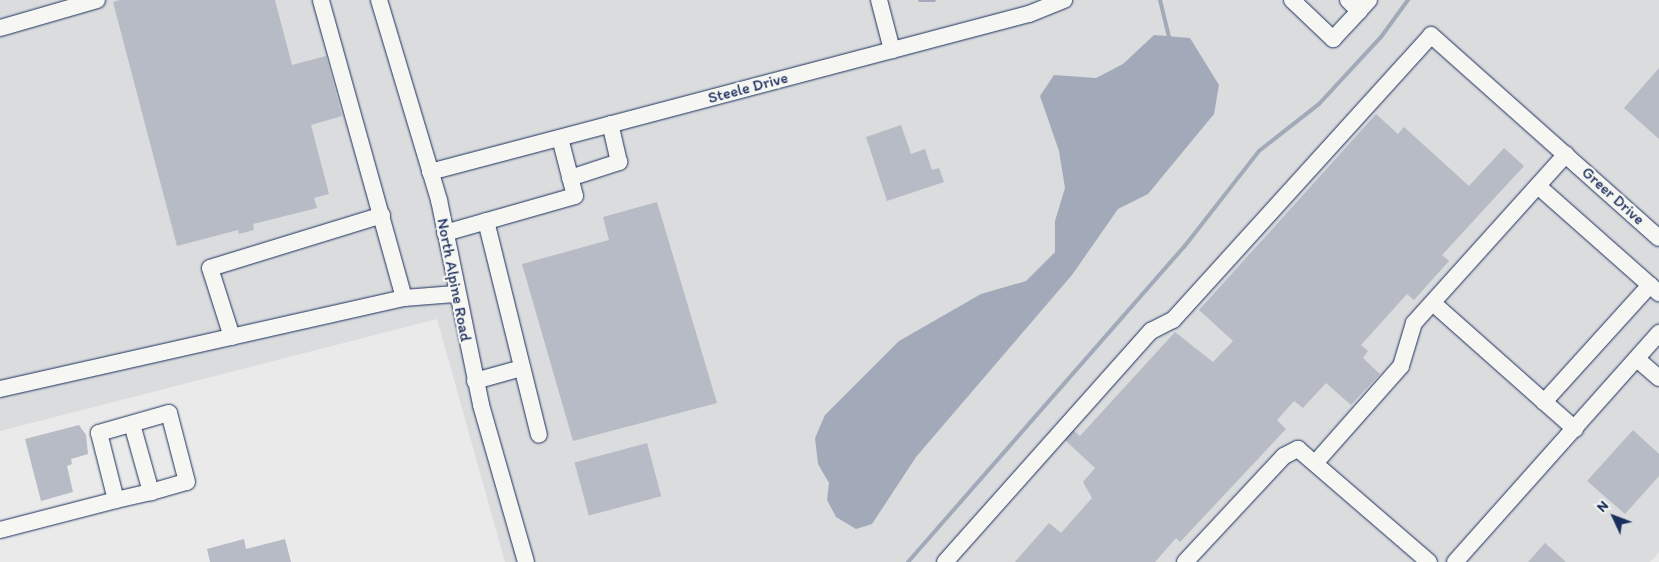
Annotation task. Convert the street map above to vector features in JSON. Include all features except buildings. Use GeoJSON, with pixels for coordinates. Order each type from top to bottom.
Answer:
{"type":"FeatureCollection","features":[{"type":"Feature","properties":{"kind":"street"},"geometry":{"type":"LineString","coordinates":[[0,28],[97,0]]}},
{"type":"Feature","properties":{"kind":"street"},"geometry":{"type":"LineString","coordinates":[[321,0],[404,298]]}},
{"type":"Feature","properties":{"kind":"street","name":"North Alpine Road"},"geometry":{"type":"LineString","coordinates":[[379,0],[430,172],[445,232],[455,294],[475,380],[526,562]]}},
{"type":"Feature","properties":{"kind":"street"},"geometry":{"type":"LineString","coordinates":[[879,0],[892,50]]}},
{"type":"Feature","properties":{"kind":"street","name":"Steele Drive"},"geometry":{"type":"LineString","coordinates":[[430,172],[1028,14],[1064,0]]}},
{"type":"Feature","properties":{"kind":"street"},"geometry":{"type":"LineString","coordinates":[[1292,0],[1332,39],[1359,4]]}},
{"type":"Feature","properties":{"kind":"street","name":"Greer Drive"},"geometry":{"type":"LineString","coordinates":[[945,562],[1152,331],[1173,320],[1430,35],[1659,238]]}},
{"type":"Feature","properties":{"kind":"street"},"geometry":{"type":"LineString","coordinates":[[570,178],[619,162],[610,124]]}},
{"type":"Feature","properties":{"kind":"street"},"geometry":{"type":"LineString","coordinates":[[445,232],[575,196],[560,138]]}},
{"type":"Feature","properties":{"kind":"street"},"geometry":{"type":"LineString","coordinates":[[1317,461],[1401,366],[1414,323],[1566,154]]}},
{"type":"Feature","properties":{"kind":"street"},"geometry":{"type":"LineString","coordinates":[[1538,186],[1654,288],[1544,402]]}},
{"type":"Feature","properties":{"kind":"street"},"geometry":{"type":"LineString","coordinates":[[232,337],[210,268],[382,215]]}},
{"type":"Feature","properties":{"kind":"street"},"geometry":{"type":"LineString","coordinates":[[486,221],[539,435]]}},
{"type":"Feature","properties":{"kind":"street"},"geometry":{"type":"LineString","coordinates":[[0,389],[404,298],[455,294]]}},
{"type":"Feature","properties":{"kind":"street"},"geometry":{"type":"LineString","coordinates":[[1433,303],[1575,429]]}},
{"type":"Feature","properties":{"kind":"street"},"geometry":{"type":"LineString","coordinates":[[1456,562],[1659,334]]}},
{"type":"Feature","properties":{"kind":"street"},"geometry":{"type":"LineString","coordinates":[[1637,359],[1659,378]]}},
{"type":"Feature","properties":{"kind":"street"},"geometry":{"type":"LineString","coordinates":[[475,380],[522,368]]}},
{"type":"Feature","properties":{"kind":"street"},"geometry":{"type":"LineString","coordinates":[[0,530],[187,482],[169,413],[100,433],[116,500]]}},
{"type":"Feature","properties":{"kind":"street"},"geometry":{"type":"LineString","coordinates":[[132,424],[151,492]]}},
{"type":"Feature","properties":{"kind":"street"},"geometry":{"type":"LineString","coordinates":[[1186,562],[1284,456],[1298,449],[1317,461],[1429,562]]}},
{"type":"Feature","properties":{"kind":"shaded area"},"geometry":{"type":"Polygon","coordinates":[[[0,0],[1659,0],[1659,552],[1650,562],[505,562],[437,319],[0,431],[0,0]]]}},
{"type":"Feature","properties":{"kind":"water"},"geometry":{"type":"Polygon","coordinates":[[[1154,35],[1190,38],[1219,85],[1214,114],[1148,194],[1118,209],[1072,275],[916,457],[872,524],[856,529],[836,517],[827,500],[829,483],[818,464],[815,438],[825,415],[899,341],[981,294],[1026,281],[1055,252],[1055,221],[1065,188],[1059,151],[1040,96],[1054,75],[1096,78],[1123,64],[1154,35]]]}},
{"type":"Feature","properties":{"kind":"waterway"},"geometry":{"type":"LineString","coordinates":[[920,0],[934,0]]}},
{"type":"Feature","properties":{"kind":"waterway"},"geometry":{"type":"LineString","coordinates":[[1160,0],[1170,41]]}},
{"type":"Feature","properties":{"kind":"waterway"},"geometry":{"type":"LineString","coordinates":[[908,562],[1184,247],[1259,151],[1319,104],[1381,37],[1408,0]]}}]}
